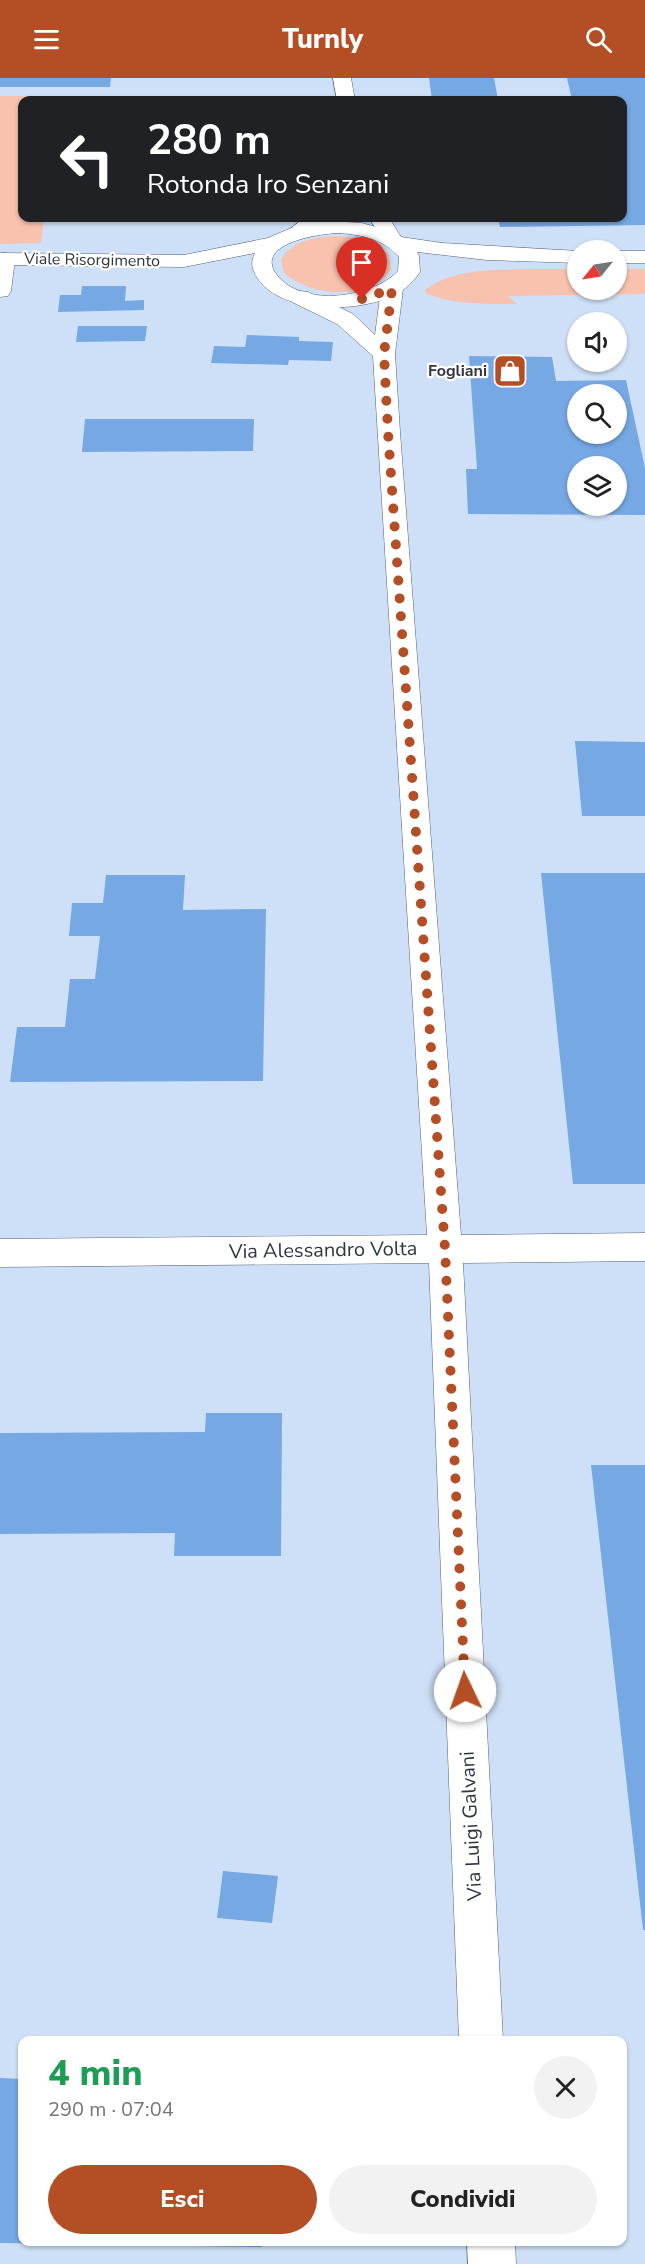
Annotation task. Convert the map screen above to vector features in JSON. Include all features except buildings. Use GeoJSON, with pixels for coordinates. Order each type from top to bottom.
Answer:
{"type":"FeatureCollection","features":[{"type":"Feature","properties":{"kind":"street"},"geometry":{"type":"LineString","coordinates":[[342,78],[345,96]]}},
{"type":"Feature","properties":{"kind":"street"},"geometry":{"type":"LineString","coordinates":[[295,233],[311,222]]}},
{"type":"Feature","properties":{"kind":"street"},"geometry":{"type":"LineString","coordinates":[[382,222],[396,242]]}},
{"type":"Feature","properties":{"kind":"street"},"geometry":{"type":"LineString","coordinates":[[295,233],[311,229],[347,227],[381,234],[396,242],[435,250],[567,257]]}},
{"type":"Feature","properties":{"kind":"street","name":"Viale Risorgimento"},"geometry":{"type":"LineString","coordinates":[[2,259],[184,261],[275,243],[295,233]]}},
{"type":"Feature","properties":{"kind":"street","name":"Via Luigi Galvani"},"geometry":{"type":"LineString","coordinates":[[396,242],[409,255],[411,264],[398,284],[384,354],[445,1249],[481,2036]]}},
{"type":"Feature","properties":{"kind":"street"},"geometry":{"type":"LineString","coordinates":[[272,283],[264,273],[262,262],[266,252],[275,243]]}},
{"type":"Feature","properties":{"kind":"street"},"geometry":{"type":"LineString","coordinates":[[300,297],[341,302],[362,299],[436,271],[526,256]]}},
{"type":"Feature","properties":{"kind":"street"},"geometry":{"type":"LineString","coordinates":[[627,257],[645,257]]}},
{"type":"Feature","properties":{"kind":"street"},"geometry":{"type":"LineString","coordinates":[[0,291],[2,259]]}},
{"type":"Feature","properties":{"kind":"street","name":"Viale Risorgimento"},"geometry":{"type":"LineString","coordinates":[[184,261],[272,283],[300,297]]}},
{"type":"Feature","properties":{"kind":"street"},"geometry":{"type":"LineString","coordinates":[[300,297],[345,319],[384,354]]}},
{"type":"Feature","properties":{"kind":"street","name":"Via Alessandro Volta"},"geometry":{"type":"LineString","coordinates":[[0,1253],[645,1247]]}},
{"type":"Feature","properties":{"kind":"street"},"geometry":{"type":"LineString","coordinates":[[490,2246],[492,2264]]}},
{"type":"Feature","properties":{"kind":"shaded area"},"geometry":{"type":"Polygon","coordinates":[[[0,96],[18,96],[18,222],[44,222],[41,243],[0,244],[0,96]]]}},
{"type":"Feature","properties":{"kind":"shaded area"},"geometry":{"type":"Polygon","coordinates":[[[337,236],[358,238],[377,246],[389,255],[391,270],[381,280],[368,287],[339,292],[309,287],[284,273],[281,260],[291,248],[305,241],[337,236]]]}},
{"type":"Feature","properties":{"kind":"shaded area"},"geometry":{"type":"Polygon","coordinates":[[[567,269],[567,295],[508,296],[517,304],[494,304],[438,298],[427,294],[425,290],[448,278],[489,270],[567,269]]]}},
{"type":"Feature","properties":{"kind":"shaded area"},"geometry":{"type":"Polygon","coordinates":[[[627,269],[645,269],[645,294],[627,294],[627,269]]]}},
{"type":"Feature","properties":{"kind":"place","name":"Fogliani"},"geometry":{"type":"Point","coordinates":[510,371]}},
{"type":"Feature","properties":{"kind":"route"},"geometry":{"type":"LineString","coordinates":[[362,299],[392,289],[388,304],[384,354],[388,432],[445,1249],[465,1691]]}}]}
